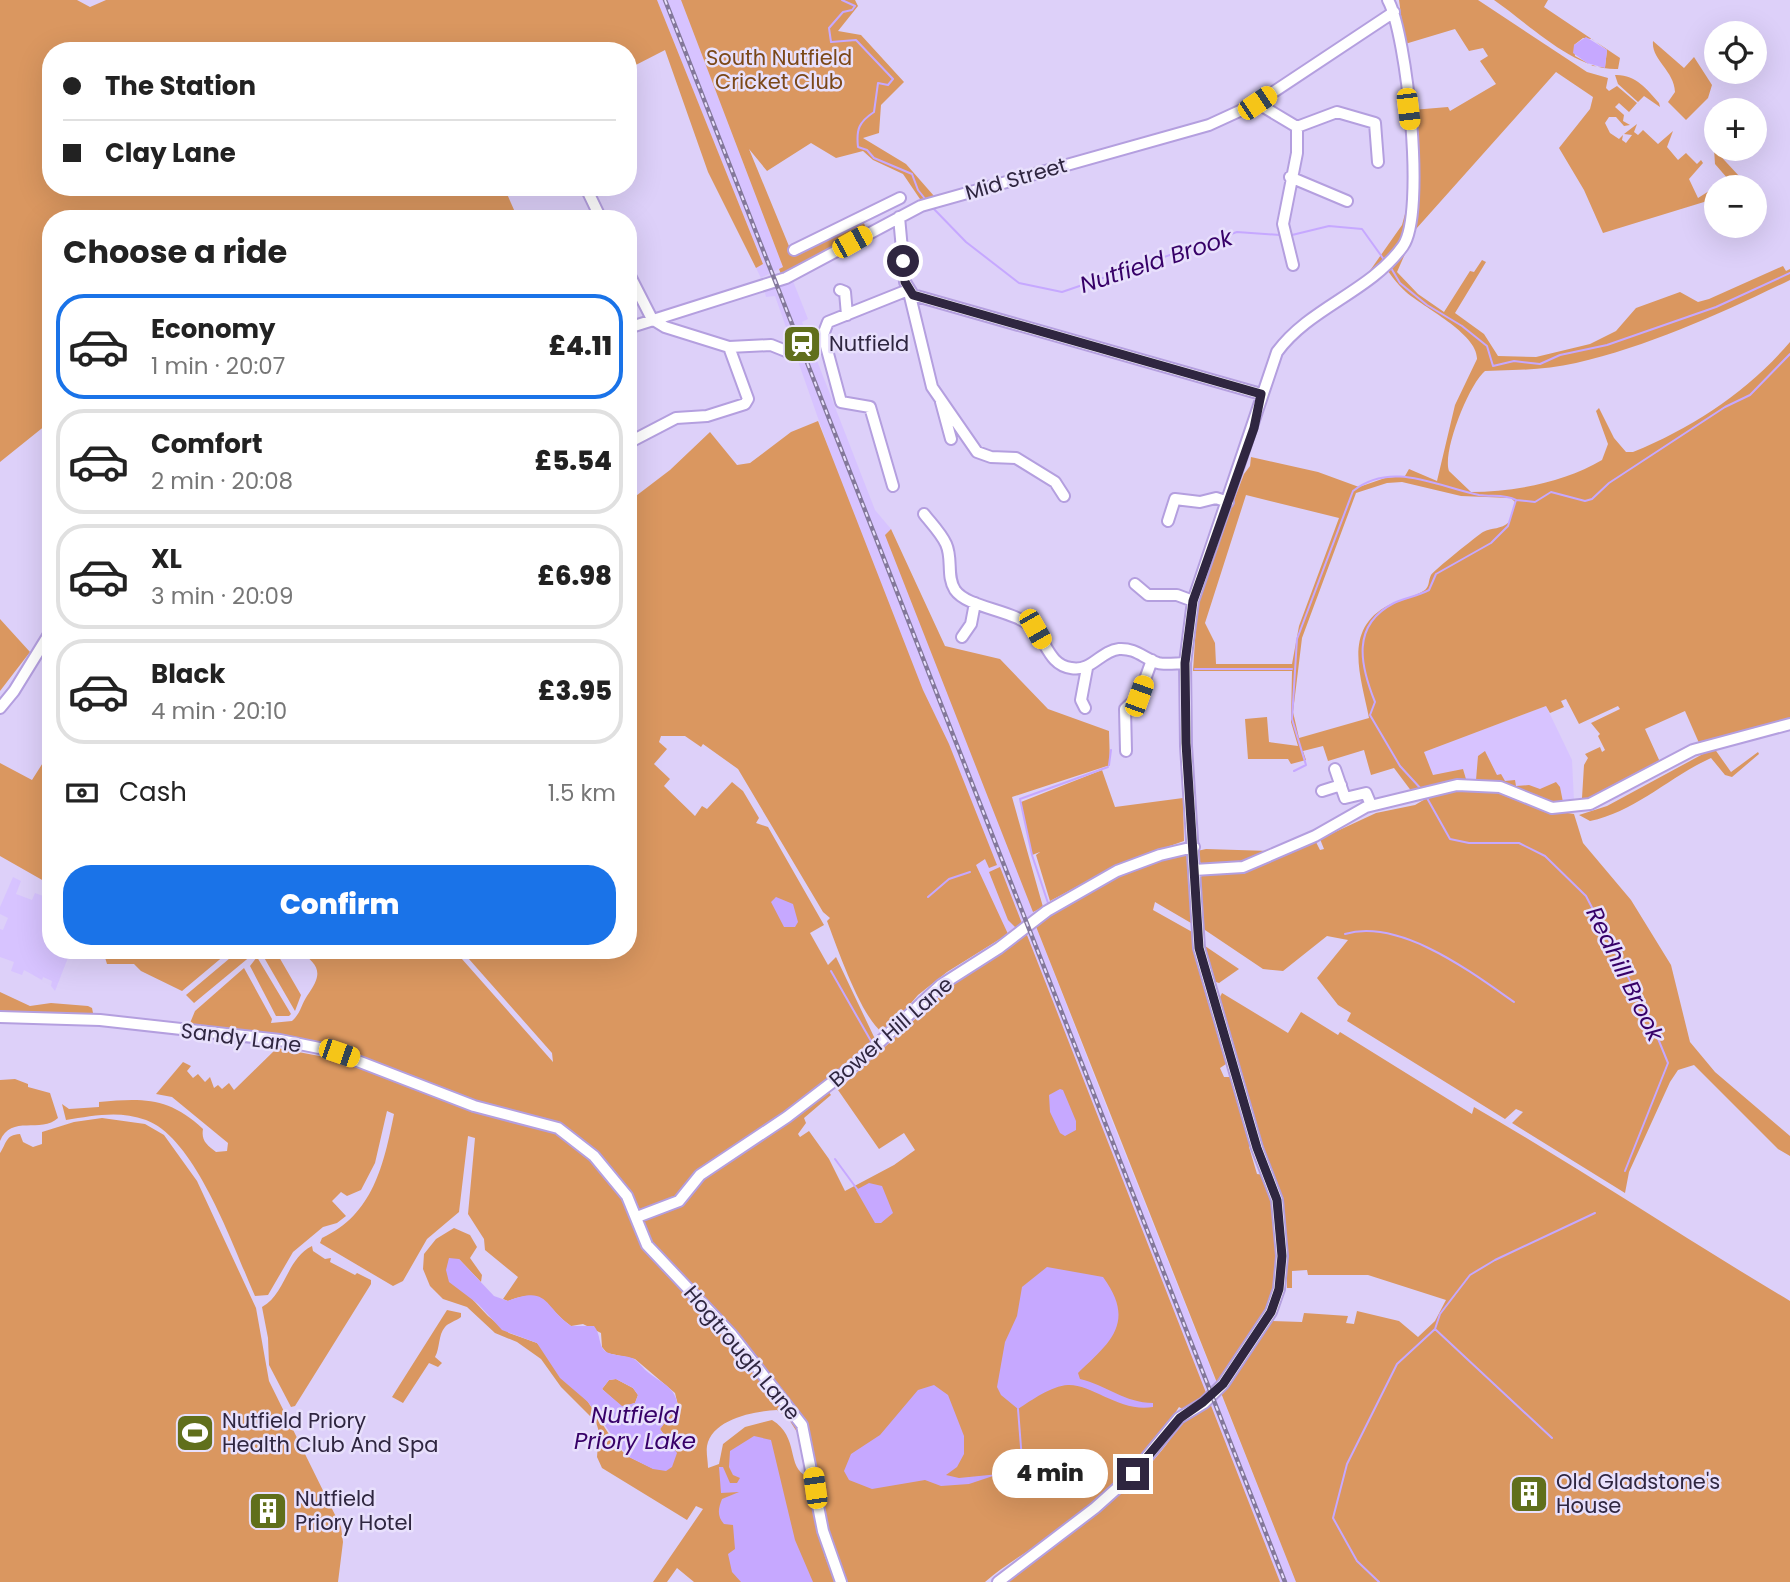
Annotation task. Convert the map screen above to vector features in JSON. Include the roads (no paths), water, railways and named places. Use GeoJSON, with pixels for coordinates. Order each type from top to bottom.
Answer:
{"type":"FeatureCollection","features":[{"type":"Feature","properties":{"kind":"street"},"geometry":{"type":"LineString","coordinates":[[998,1582],[1105,1500],[1133,1474],[1180,1418],[1223,1384],[1271,1312],[1279,1289],[1282,1256],[1277,1200],[1257,1148],[1199,948],[1186,743],[1185,663],[1193,601],[1254,428],[1261,394],[1277,352],[1287,338],[1388,263],[1408,237],[1415,201],[1403,55],[1394,12],[1388,0]]}},
{"type":"Feature","properties":{"kind":"street","name":"Mid Street"},"geometry":{"type":"LineString","coordinates":[[637,325],[786,278],[921,206],[1209,125],[1257,103],[1394,12]]}},
{"type":"Feature","properties":{"kind":"street"},"geometry":{"type":"LineString","coordinates":[[1257,103],[1297,127]]}},
{"type":"Feature","properties":{"kind":"street"},"geometry":{"type":"LineString","coordinates":[[1297,127],[1337,112],[1375,123],[1378,162]]}},
{"type":"Feature","properties":{"kind":"street"},"geometry":{"type":"LineString","coordinates":[[1293,265],[1283,224],[1290,177],[1297,153],[1297,127]]}},
{"type":"Feature","properties":{"kind":"street"},"geometry":{"type":"LineString","coordinates":[[1290,177],[1347,201]]}},
{"type":"Feature","properties":{"kind":"street"},"geometry":{"type":"LineString","coordinates":[[794,250],[900,198]]}},
{"type":"Feature","properties":{"kind":"street"},"geometry":{"type":"LineString","coordinates":[[868,213],[872,231]]}},
{"type":"Feature","properties":{"kind":"street"},"geometry":{"type":"LineString","coordinates":[[899,217],[905,282],[932,387],[977,452],[991,457],[1016,458],[1055,482],[1064,496]]}},
{"type":"Feature","properties":{"kind":"street"},"geometry":{"type":"LineString","coordinates":[[637,290],[652,319],[665,327],[729,347],[771,345],[786,351]]}},
{"type":"Feature","properties":{"kind":"street"},"geometry":{"type":"LineString","coordinates":[[840,290],[845,292],[847,314]]}},
{"type":"Feature","properties":{"kind":"street"},"geometry":{"type":"LineString","coordinates":[[893,486],[870,407],[844,405],[836,386],[823,335],[828,322],[909,292],[1261,394]]}},
{"type":"Feature","properties":{"kind":"street"},"geometry":{"type":"LineString","coordinates":[[637,438],[676,418],[707,416],[745,404],[748,399],[729,347]]}},
{"type":"Feature","properties":{"kind":"street"},"geometry":{"type":"LineString","coordinates":[[941,399],[941,409],[951,439]]}},
{"type":"Feature","properties":{"kind":"street"},"geometry":{"type":"LineString","coordinates":[[1168,521],[1175,499],[1200,502],[1216,498],[1228,502]]}},
{"type":"Feature","properties":{"kind":"street"},"geometry":{"type":"LineString","coordinates":[[924,513],[946,544],[951,561],[949,576],[956,591],[968,602],[998,609],[1035,629],[1055,661],[1069,668],[1087,668],[1113,650],[1130,648],[1159,664],[1185,663]]}},
{"type":"Feature","properties":{"kind":"street"},"geometry":{"type":"LineString","coordinates":[[1135,584],[1148,596],[1177,595],[1193,601]]}},
{"type":"Feature","properties":{"kind":"street"},"geometry":{"type":"LineString","coordinates":[[962,637],[971,624],[975,603]]}},
{"type":"Feature","properties":{"kind":"street"},"geometry":{"type":"LineString","coordinates":[[0,708],[14,691],[42,646]]}},
{"type":"Feature","properties":{"kind":"street"},"geometry":{"type":"LineString","coordinates":[[1125,751],[1125,706],[1139,696],[1152,660]]}},
{"type":"Feature","properties":{"kind":"street"},"geometry":{"type":"LineString","coordinates":[[1083,704],[1087,668]]}},
{"type":"Feature","properties":{"kind":"street"},"geometry":{"type":"LineString","coordinates":[[1194,870],[1234,869],[1253,864],[1371,805],[1461,785],[1486,785],[1504,789],[1548,807],[1575,808],[1609,797],[1697,748],[1790,724]]}},
{"type":"Feature","properties":{"kind":"street"},"geometry":{"type":"LineString","coordinates":[[1335,769],[1347,802],[1364,792],[1371,805]]}},
{"type":"Feature","properties":{"kind":"street"},"geometry":{"type":"LineString","coordinates":[[1322,791],[1341,785]]}},
{"type":"Feature","properties":{"kind":"street","name":"Bower Hill Lane"},"geometry":{"type":"LineString","coordinates":[[637,1217],[679,1200],[700,1175],[787,1117],[864,1057],[941,985],[999,948],[1047,911],[1117,871],[1160,855],[1194,847]]}},
{"type":"Feature","properties":{"kind":"street","name":"Sandy Lane"},"geometry":{"type":"LineString","coordinates":[[0,1017],[100,1020],[280,1040],[329,1050],[461,1102],[558,1128],[594,1156],[627,1196],[637,1217]]}},
{"type":"Feature","properties":{"kind":"street","name":"Hogtrough Lane"},"geometry":{"type":"LineString","coordinates":[[637,1217],[647,1245],[732,1335],[802,1425],[823,1531],[841,1582]]}},
{"type":"Feature","properties":{"kind":"water"},"geometry":{"type":"Polygon","coordinates":[[[1586,37],[1607,50],[1605,68],[1587,63],[1573,53],[1574,45],[1586,37]]]}},
{"type":"Feature","properties":{"kind":"water"},"geometry":{"type":"Polygon","coordinates":[[[776,897],[793,904],[798,922],[795,927],[784,927],[771,902],[776,897]]]}},
{"type":"Feature","properties":{"kind":"water"},"geometry":{"type":"Polygon","coordinates":[[[1063,1090],[1076,1121],[1076,1130],[1065,1136],[1060,1133],[1050,1112],[1049,1095],[1063,1090]]]}},
{"type":"Feature","properties":{"kind":"water"},"geometry":{"type":"Polygon","coordinates":[[[869,1183],[882,1186],[893,1213],[881,1223],[875,1223],[856,1190],[869,1183]]]}},
{"type":"Feature","properties":{"kind":"water","name":"Nutfield Priory Lake"},"geometry":{"type":"Polygon","coordinates":[[[449,1258],[459,1259],[494,1296],[508,1301],[531,1295],[539,1297],[571,1326],[594,1326],[605,1351],[634,1359],[667,1386],[678,1405],[660,1429],[677,1453],[672,1467],[666,1471],[653,1469],[627,1456],[588,1402],[560,1378],[537,1343],[502,1330],[478,1304],[449,1282],[446,1270],[449,1258]],[[616,1379],[609,1380],[602,1389],[622,1406],[635,1403],[638,1395],[633,1388],[616,1379]]]}},
{"type":"Feature","properties":{"kind":"water"},"geometry":{"type":"Polygon","coordinates":[[[1047,1267],[1103,1277],[1118,1307],[1115,1330],[1109,1341],[1078,1373],[1080,1379],[1133,1400],[1153,1403],[1153,1407],[1130,1406],[1087,1389],[1068,1385],[1048,1391],[1018,1409],[1001,1395],[997,1387],[1005,1342],[1017,1316],[1022,1287],[1047,1267]]]}},
{"type":"Feature","properties":{"kind":"water"},"geometry":{"type":"Polygon","coordinates":[[[934,1385],[948,1395],[964,1436],[964,1454],[957,1467],[946,1475],[959,1478],[999,1474],[969,1484],[941,1486],[925,1480],[872,1489],[849,1480],[844,1471],[851,1454],[880,1435],[918,1390],[934,1385]]]}},
{"type":"Feature","properties":{"kind":"water"},"geometry":{"type":"Polygon","coordinates":[[[754,1436],[771,1440],[795,1540],[813,1582],[741,1582],[732,1572],[728,1554],[735,1549],[733,1525],[724,1524],[719,1509],[722,1499],[739,1492],[721,1493],[719,1467],[723,1467],[730,1483],[737,1483],[740,1478],[733,1475],[729,1467],[730,1451],[754,1436]]]}},
{"type":"Feature","properties":{"kind":"waterway","name":"Nutfield Brook"},"geometry":{"type":"LineString","coordinates":[[842,0],[855,6],[852,10],[843,12],[829,28],[831,42],[856,40],[893,79],[888,85],[878,83],[874,112],[860,126],[858,147],[867,150],[874,158],[912,174],[918,190],[926,200]]}},
{"type":"Feature","properties":{"kind":"waterway","name":"Nutfield Brook"},"geometry":{"type":"LineString","coordinates":[[932,207],[966,242],[1019,283],[1062,292],[1237,232],[1280,235]]}},
{"type":"Feature","properties":{"kind":"waterway","name":"Nutfield Brook"},"geometry":{"type":"LineString","coordinates":[[1292,235],[1329,226],[1362,229],[1385,261]]}},
{"type":"Feature","properties":{"kind":"waterway","name":"Nutfield Brook"},"geometry":{"type":"LineString","coordinates":[[1391,268],[1400,283],[1427,305],[1462,326],[1487,346],[1493,366],[1514,361],[1540,364],[1560,355],[1607,345],[1716,307],[1790,273]]}},
{"type":"Feature","properties":{"kind":"waterway","name":"Redhill Brook"},"geometry":{"type":"LineString","coordinates":[[1422,790],[1400,766],[1370,715],[1375,702],[1366,674],[1363,647],[1365,634],[1380,612],[1394,603],[1429,590],[1436,574],[1491,543],[1508,526],[1516,500],[1535,502],[1551,492],[1585,501],[1592,499],[1609,483],[1725,407],[1750,395],[1790,354]]}},
{"type":"Feature","properties":{"kind":"waterway"},"geometry":{"type":"LineString","coordinates":[[1294,771],[1306,765],[1292,719],[1297,639],[1353,491],[1383,477],[1399,477],[1415,478],[1479,495],[1503,496],[1516,500]]}},
{"type":"Feature","properties":{"kind":"waterway"},"geometry":{"type":"LineString","coordinates":[[1195,669],[1292,669]]}},
{"type":"Feature","properties":{"kind":"waterway"},"geometry":{"type":"LineString","coordinates":[[1109,765],[1111,750]]}},
{"type":"Feature","properties":{"kind":"waterway"},"geometry":{"type":"LineString","coordinates":[[1049,906],[1032,855],[1020,799],[1108,767]]}},
{"type":"Feature","properties":{"kind":"waterway","name":"Redhill Brook"},"geometry":{"type":"LineString","coordinates":[[1427,798],[1450,839],[1469,843],[1519,843],[1545,856],[1586,896],[1650,1019],[1668,1063],[1625,1171]]}},
{"type":"Feature","properties":{"kind":"waterway"},"geometry":{"type":"LineString","coordinates":[[1186,824],[1186,843]]}},
{"type":"Feature","properties":{"kind":"waterway"},"geometry":{"type":"LineString","coordinates":[[928,897],[949,879],[970,872]]}},
{"type":"Feature","properties":{"kind":"waterway"},"geometry":{"type":"LineString","coordinates":[[1345,934],[1366,931],[1411,941],[1456,963],[1514,1002]]}},
{"type":"Feature","properties":{"kind":"waterway"},"geometry":{"type":"LineString","coordinates":[[1199,968],[1203,980]]}},
{"type":"Feature","properties":{"kind":"waterway"},"geometry":{"type":"LineString","coordinates":[[831,971],[871,1041]]}},
{"type":"Feature","properties":{"kind":"waterway"},"geometry":{"type":"LineString","coordinates":[[835,1159],[857,1189]]}},
{"type":"Feature","properties":{"kind":"waterway","name":"Redhill Brook"},"geometry":{"type":"LineString","coordinates":[[1379,1582],[1357,1561],[1333,1518],[1347,1464],[1397,1364],[1435,1329],[1440,1314],[1470,1275],[1495,1260],[1595,1213]]}},
{"type":"Feature","properties":{"kind":"waterway"},"geometry":{"type":"LineString","coordinates":[[1435,1329],[1552,1438]]}},
{"type":"Feature","properties":{"kind":"waterway"},"geometry":{"type":"LineString","coordinates":[[999,1474],[1012,1470],[1022,1460],[1018,1409]]}},
{"type":"Feature","properties":{"kind":"railway"},"geometry":{"type":"LineString","coordinates":[[665,0],[1285,1582]]}},
{"type":"Feature","properties":{"kind":"place","name":"Nutfield"},"geometry":{"type":"Point","coordinates":[802,344]}},
{"type":"Feature","properties":{"kind":"place","name":"Nutfield Priory Health Club And Spa"},"geometry":{"type":"Point","coordinates":[195,1433]}},
{"type":"Feature","properties":{"kind":"place","name":"Old Gladstone's House"},"geometry":{"type":"Point","coordinates":[1529,1494]}},
{"type":"Feature","properties":{"kind":"place","name":"Nutfield Priory Hotel"},"geometry":{"type":"Point","coordinates":[268,1511]}},
{"type":"Feature","properties":{"kind":"park label","name":"South Nutfield Cricket Club"},"geometry":{"type":"Point","coordinates":[779,70]}}]}
